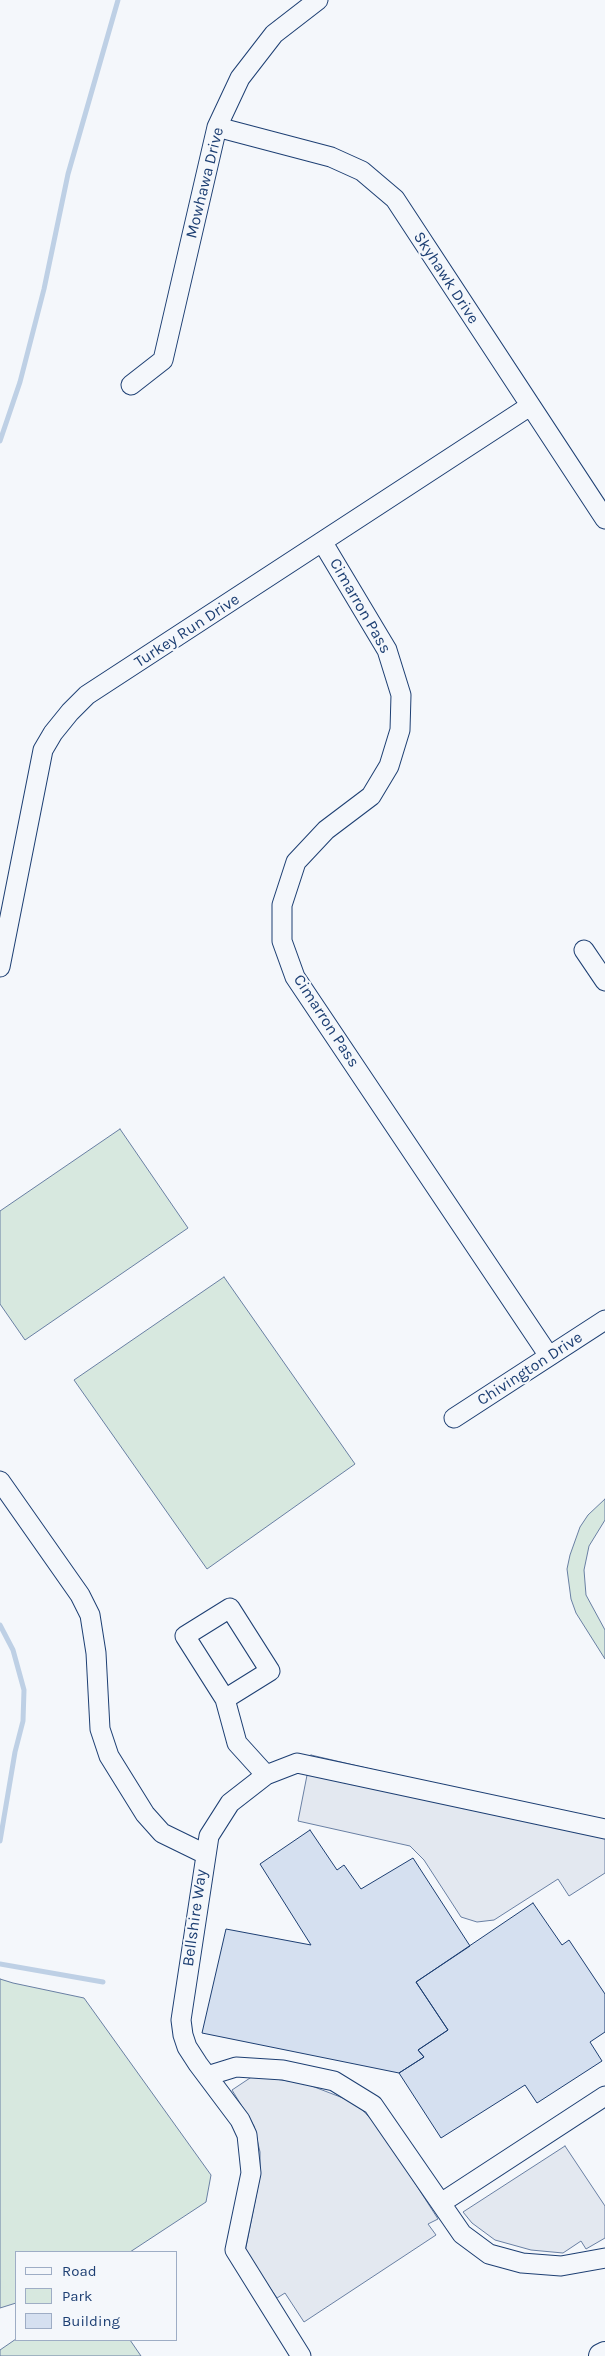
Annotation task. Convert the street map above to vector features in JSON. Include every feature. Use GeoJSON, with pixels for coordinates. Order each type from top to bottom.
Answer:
{"type":"FeatureCollection","features":[{"type":"Feature","properties":{"kind":"street","name":"Mowhawa Drive"},"geometry":{"type":"LineString","coordinates":[[131,385],[163,360],[217,127],[240,78],[274,34],[318,0]]}},
{"type":"Feature","properties":{"kind":"street","name":"Skyhawk Drive"},"geometry":{"type":"LineString","coordinates":[[217,127],[331,157],[362,171],[395,199],[605,519]]}},
{"type":"Feature","properties":{"kind":"street","name":"Turkey Run Drive"},"geometry":{"type":"LineString","coordinates":[[0,967],[38,768],[43,750],[52,733],[87,696],[530,406]]}},
{"type":"Feature","properties":{"kind":"street","name":"Cimarron Pass"},"geometry":{"type":"LineString","coordinates":[[323,543],[388,650],[401,694],[400,730],[389,766],[371,796],[326,830],[296,862],[282,905],[282,941],[296,978],[549,1356]]}},
{"type":"Feature","properties":{"kind":"street"},"geometry":{"type":"LineString","coordinates":[[584,950],[605,981]]}},
{"type":"Feature","properties":{"kind":"street","name":"Chivington Drive"},"geometry":{"type":"LineString","coordinates":[[454,1418],[605,1320]]}},
{"type":"Feature","properties":{"kind":"street","name":"Bellshire Way"},"geometry":{"type":"LineString","coordinates":[[0,1481],[80,1595],[90,1615],[96,1653],[100,1730],[108,1756],[145,1814],[162,1833],[205,1854],[181,2020],[187,2047],[240,2120],[248,2135],[251,2173],[235,2250],[301,2356]]}},
{"type":"Feature","properties":{"kind":"street"},"geometry":{"type":"LineString","coordinates":[[225,1699],[270,1671],[230,1608],[184,1636],[225,1699],[237,1743],[266,1775]]}},
{"type":"Feature","properties":{"kind":"street"},"geometry":{"type":"LineString","coordinates":[[205,1854],[209,1836],[230,1803],[266,1775],[297,1763],[605,1829]]}},
{"type":"Feature","properties":{"kind":"street"},"geometry":{"type":"LineString","coordinates":[[207,2076],[236,2067],[283,2070],[334,2081],[372,2105],[462,2234],[489,2254],[522,2263],[560,2266],[605,2258]]}},
{"type":"Feature","properties":{"kind":"street"},"geometry":{"type":"LineString","coordinates":[[442,2203],[605,2096]]}},
{"type":"Feature","properties":{"kind":"green space"},"geometry":{"type":"Polygon","coordinates":[[[120,1129],[188,1228],[25,1340],[0,1304],[0,1211],[120,1129]]]}},
{"type":"Feature","properties":{"kind":"green space"},"geometry":{"type":"Polygon","coordinates":[[[224,1277],[355,1464],[207,1569],[74,1380],[224,1277]]]}},
{"type":"Feature","properties":{"kind":"green space"},"geometry":{"type":"Polygon","coordinates":[[[605,1499],[605,1520],[589,1546],[584,1570],[586,1595],[605,1630],[605,1659],[576,1613],[571,1599],[567,1569],[580,1527],[588,1515],[605,1499]]]}},
{"type":"Feature","properties":{"kind":"green space"},"geometry":{"type":"Polygon","coordinates":[[[0,1979],[84,1998],[211,2175],[206,2202],[132,2251],[15,2251],[15,2303],[0,2308],[0,1979]]]}},
{"type":"Feature","properties":{"kind":"green space"},"geometry":{"type":"Polygon","coordinates":[[[15,2340],[131,2341],[141,2356],[0,2356],[0,2350],[15,2340]]]}},
{"type":"Feature","properties":{"kind":"shaded area"},"geometry":{"type":"Polygon","coordinates":[[[311,1755],[605,1824],[605,1873],[569,1896],[558,1879],[494,1920],[477,1922],[461,1917],[424,1860],[410,1846],[298,1821],[311,1755]]]}},
{"type":"Feature","properties":{"kind":"shaded area"},"geometry":{"type":"Polygon","coordinates":[[[253,2076],[304,2083],[356,2103],[381,2130],[438,2219],[428,2224],[436,2235],[304,2322],[285,2293],[277,2298],[245,2252],[260,2176],[260,2152],[254,2126],[232,2090],[253,2076]]]}},
{"type":"Feature","properties":{"kind":"shaded area"},"geometry":{"type":"Polygon","coordinates":[[[565,2146],[605,2206],[605,2238],[586,2249],[581,2241],[563,2253],[531,2250],[495,2240],[472,2223],[463,2212],[565,2146]]]}},
{"type":"Feature","properties":{"kind":"building"},"geometry":{"type":"Polygon","coordinates":[[[310,1830],[337,1870],[344,1865],[361,1889],[413,1858],[470,1946],[416,1982],[448,2030],[418,2050],[424,2057],[399,2073],[202,2033],[226,1929],[311,1945],[260,1864],[310,1830]]]}},
{"type":"Feature","properties":{"kind":"building"},"geometry":{"type":"Polygon","coordinates":[[[533,1903],[562,1945],[569,1940],[605,1994],[605,2032],[590,2042],[602,2061],[537,2103],[525,2085],[441,2138],[399,2073],[424,2057],[418,2050],[448,2030],[416,1982],[533,1903]]]}},
{"type":"Feature","properties":{"kind":"waterway"},"geometry":{"type":"LineString","coordinates":[[0,441],[20,382],[44,289],[68,174],[118,0]]}},
{"type":"Feature","properties":{"kind":"waterway"},"geometry":{"type":"LineString","coordinates":[[0,1625],[13,1650],[24,1690],[23,1721],[15,1752],[0,1841]]}},
{"type":"Feature","properties":{"kind":"waterway"},"geometry":{"type":"LineString","coordinates":[[0,1964],[103,1982]]}}]}
